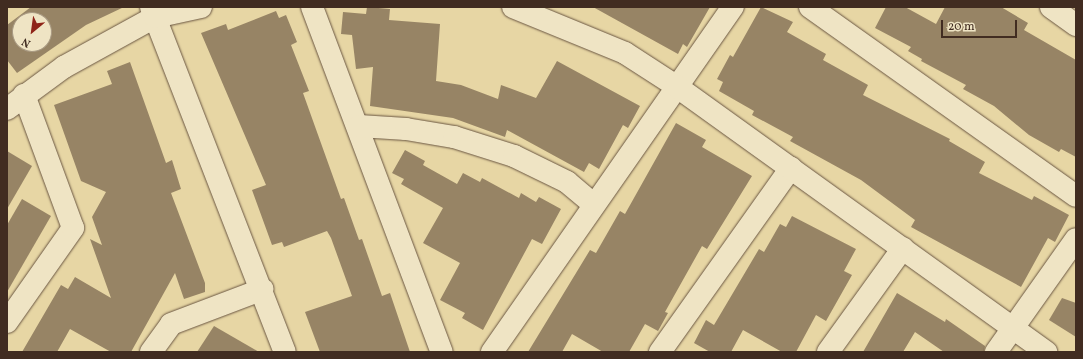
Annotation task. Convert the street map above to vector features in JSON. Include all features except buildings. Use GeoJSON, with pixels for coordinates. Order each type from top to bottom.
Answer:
{"type":"FeatureCollection","features":[{"type":"Feature","properties":{"kind":"street"},"geometry":{"type":"LineString","coordinates":[[7,109],[64,67],[153,12],[201,7]]}},
{"type":"Feature","properties":{"kind":"street"},"geometry":{"type":"LineString","coordinates":[[312,7],[359,126],[442,352]]}},
{"type":"Feature","properties":{"kind":"street"},"geometry":{"type":"LineString","coordinates":[[513,7],[625,53],[676,86],[1046,352]]}},
{"type":"Feature","properties":{"kind":"street"},"geometry":{"type":"LineString","coordinates":[[492,352],[593,204],[733,7]]}},
{"type":"Feature","properties":{"kind":"street"},"geometry":{"type":"LineString","coordinates":[[810,7],[1076,196]]}},
{"type":"Feature","properties":{"kind":"street"},"geometry":{"type":"LineString","coordinates":[[1051,7],[1076,25]]}},
{"type":"Feature","properties":{"kind":"street"},"geometry":{"type":"LineString","coordinates":[[153,12],[263,289],[285,352]]}},
{"type":"Feature","properties":{"kind":"street"},"geometry":{"type":"LineString","coordinates":[[7,322],[73,228],[24,95]]}},
{"type":"Feature","properties":{"kind":"street"},"geometry":{"type":"LineString","coordinates":[[359,126],[406,129],[454,137],[514,156],[567,182],[593,204]]}},
{"type":"Feature","properties":{"kind":"street"},"geometry":{"type":"LineString","coordinates":[[660,352],[791,168]]}},
{"type":"Feature","properties":{"kind":"street"},"geometry":{"type":"LineString","coordinates":[[996,352],[1076,239]]}},
{"type":"Feature","properties":{"kind":"street"},"geometry":{"type":"LineString","coordinates":[[828,352],[903,248]]}},
{"type":"Feature","properties":{"kind":"street"},"geometry":{"type":"LineString","coordinates":[[151,352],[171,324],[263,289]]}}]}
